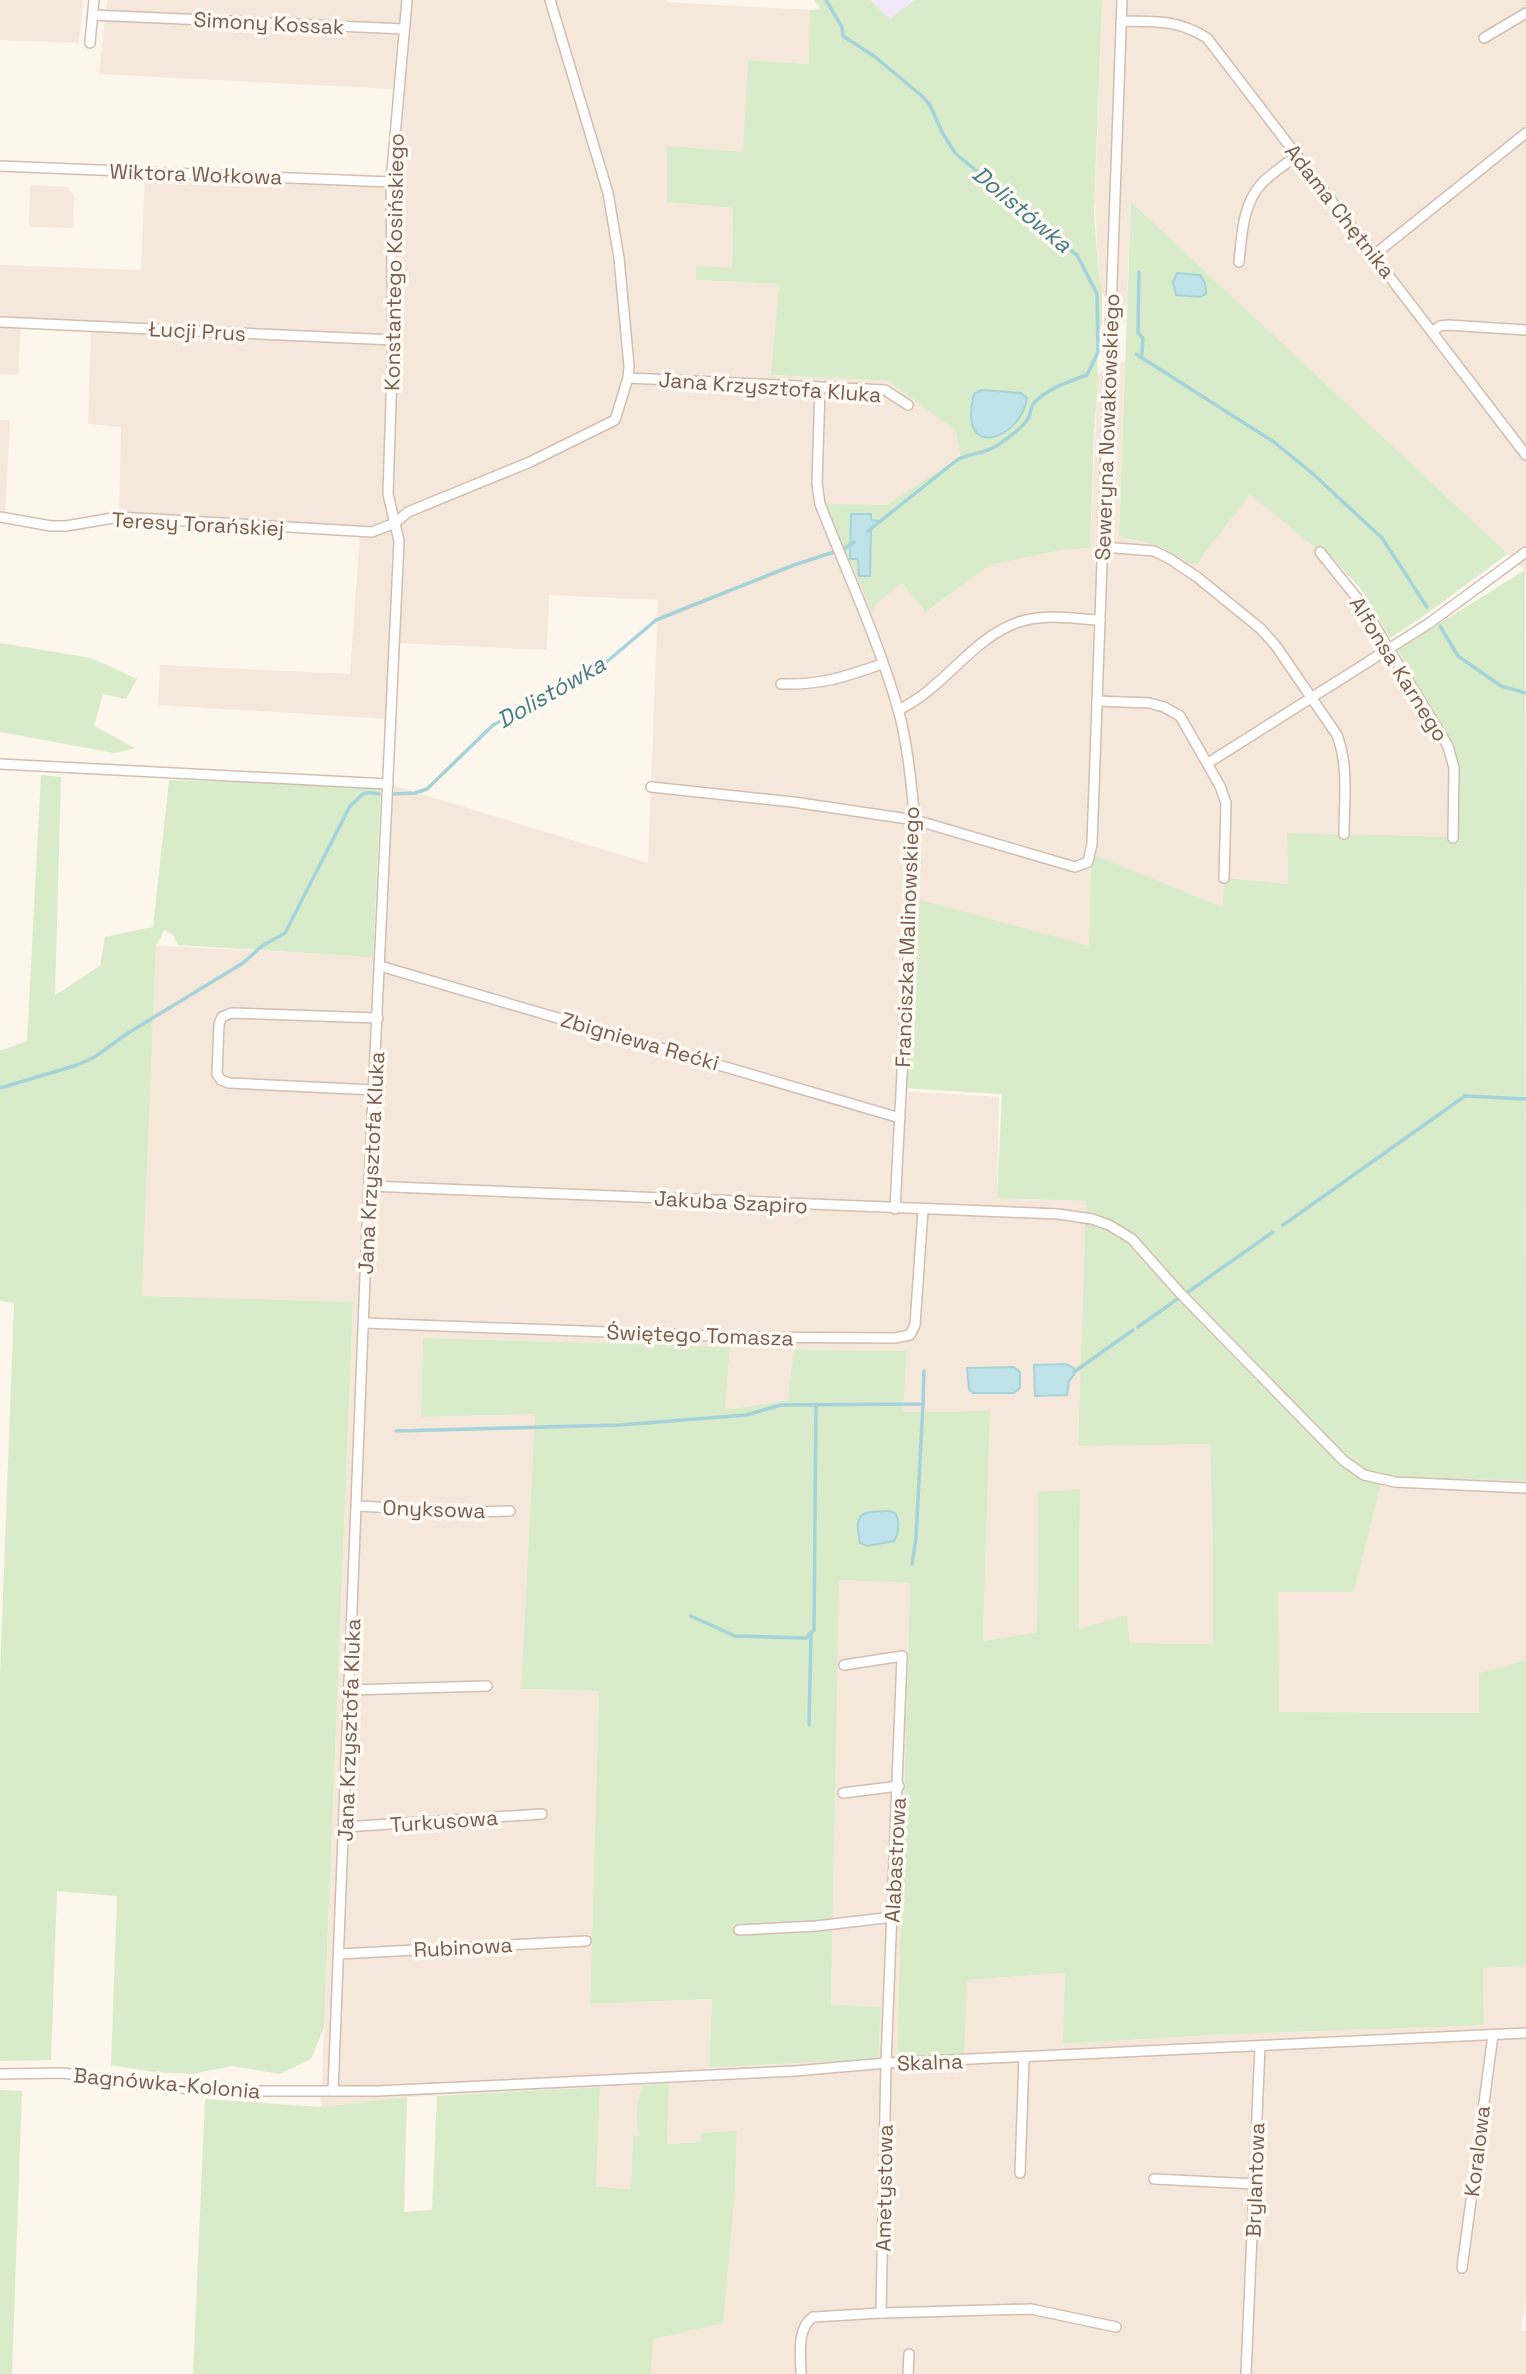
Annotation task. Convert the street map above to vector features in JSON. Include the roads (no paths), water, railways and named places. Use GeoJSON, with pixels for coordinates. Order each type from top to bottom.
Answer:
{"type":"FeatureCollection","features":[{"type":"Feature","properties":{"kind":"street"},"geometry":{"type":"LineString","coordinates":[[90,43],[94,0]]}},
{"type":"Feature","properties":{"kind":"street","name":"Konstantego Kosińskiego"},"geometry":{"type":"LineString","coordinates":[[395,523],[388,494],[393,340],[391,182],[407,0]]}},
{"type":"Feature","properties":{"kind":"street","name":"Jana Krzysztofa Kluka"},"geometry":{"type":"LineString","coordinates":[[333,2091],[358,1506],[363,1323],[399,541],[395,523],[408,512],[530,462],[610,424],[618,416],[628,378],[622,277],[608,193],[550,0]]}},
{"type":"Feature","properties":{"kind":"street","name":"Seweryna Nowakowskiego"},"geometry":{"type":"LineString","coordinates":[[915,820],[1075,867],[1088,862],[1091,854],[1122,0]]}},
{"type":"Feature","properties":{"kind":"street"},"geometry":{"type":"LineString","coordinates":[[1484,38],[1526,13]]}},
{"type":"Feature","properties":{"kind":"street","name":"Simony Kossak"},"geometry":{"type":"LineString","coordinates":[[93,15],[404,29]]}},
{"type":"Feature","properties":{"kind":"street","name":"Adama Chętnika"},"geometry":{"type":"LineString","coordinates":[[1121,21],[1172,23],[1189,27],[1208,38],[1526,455]]}},
{"type":"Feature","properties":{"kind":"street"},"geometry":{"type":"LineString","coordinates":[[1374,255],[1526,133]]}},
{"type":"Feature","properties":{"kind":"street"},"geometry":{"type":"LineString","coordinates":[[1240,262],[1244,221],[1252,197],[1263,182],[1297,155]]}},
{"type":"Feature","properties":{"kind":"street","name":"Wiktora Wołkowa"},"geometry":{"type":"LineString","coordinates":[[0,166],[391,182]]}},
{"type":"Feature","properties":{"kind":"street","name":"Łucji Prus"},"geometry":{"type":"LineString","coordinates":[[0,322],[393,340]]}},
{"type":"Feature","properties":{"kind":"street"},"geometry":{"type":"LineString","coordinates":[[1432,332],[1440,326],[1448,325],[1526,330]]}},
{"type":"Feature","properties":{"kind":"street","name":"Jana Krzysztofa Kluka"},"geometry":{"type":"LineString","coordinates":[[628,378],[885,390],[908,405]]}},
{"type":"Feature","properties":{"kind":"street","name":"Franciszka Malinowskiego"},"geometry":{"type":"LineString","coordinates":[[820,388],[817,484],[820,504],[883,664],[898,710],[909,767],[915,820],[895,1209]]}},
{"type":"Feature","properties":{"kind":"street","name":"Teresy Torańskiej"},"geometry":{"type":"LineString","coordinates":[[0,517],[51,526],[119,517],[372,532],[395,523]]}},
{"type":"Feature","properties":{"kind":"street"},"geometry":{"type":"LineString","coordinates":[[1103,547],[1154,551],[1170,559],[1261,629],[1276,646],[1336,735],[1342,750],[1344,834]]}},
{"type":"Feature","properties":{"kind":"street","name":"Alfonsa Karnego"},"geometry":{"type":"LineString","coordinates":[[1320,552],[1361,604],[1448,746],[1454,768],[1453,838]]}},
{"type":"Feature","properties":{"kind":"street"},"geometry":{"type":"LineString","coordinates":[[1208,763],[1428,624],[1526,552]]}},
{"type":"Feature","properties":{"kind":"street"},"geometry":{"type":"LineString","coordinates":[[898,710],[914,703],[988,638],[1018,622],[1039,617],[1100,620]]}},
{"type":"Feature","properties":{"kind":"street"},"geometry":{"type":"LineString","coordinates":[[781,684],[811,685],[883,664]]}},
{"type":"Feature","properties":{"kind":"street"},"geometry":{"type":"LineString","coordinates":[[1097,701],[1149,703],[1164,707],[1180,716],[1208,763],[1226,803],[1224,878]]}},
{"type":"Feature","properties":{"kind":"street"},"geometry":{"type":"LineString","coordinates":[[0,764],[388,784]]}},
{"type":"Feature","properties":{"kind":"street"},"geometry":{"type":"LineString","coordinates":[[651,787],[793,802],[915,820]]}},
{"type":"Feature","properties":{"kind":"street","name":"Zbigniewa Rećki"},"geometry":{"type":"LineString","coordinates":[[380,966],[900,1118]]}},
{"type":"Feature","properties":{"kind":"street"},"geometry":{"type":"LineString","coordinates":[[374,1090],[221,1080],[217,1074],[219,1024],[222,1017],[231,1013],[377,1018]]}},
{"type":"Feature","properties":{"kind":"street","name":"Jakuba Szapiro"},"geometry":{"type":"LineString","coordinates":[[369,1186],[1058,1214],[1092,1219],[1109,1225],[1132,1239],[1179,1292],[1335,1452],[1364,1475],[1395,1482],[1526,1488]]}},
{"type":"Feature","properties":{"kind":"street","name":"Świętego Tomasza"},"geometry":{"type":"LineString","coordinates":[[363,1323],[741,1337],[902,1337],[910,1335],[915,1325],[923,1210]]}},
{"type":"Feature","properties":{"kind":"street","name":"Onyksowa"},"geometry":{"type":"LineString","coordinates":[[358,1506],[470,1512],[510,1511]]}},
{"type":"Feature","properties":{"kind":"street","name":"Alabastrowa"},"geometry":{"type":"LineString","coordinates":[[844,1664],[902,1656],[899,1786],[886,2063]]}},
{"type":"Feature","properties":{"kind":"street"},"geometry":{"type":"LineString","coordinates":[[350,1690],[487,1686]]}},
{"type":"Feature","properties":{"kind":"street"},"geometry":{"type":"LineString","coordinates":[[843,1793],[899,1786]]}},
{"type":"Feature","properties":{"kind":"street","name":"Turkusowa"},"geometry":{"type":"LineString","coordinates":[[345,1827],[542,1814]]}},
{"type":"Feature","properties":{"kind":"street"},"geometry":{"type":"LineString","coordinates":[[739,1930],[816,1926],[893,1917]]}},
{"type":"Feature","properties":{"kind":"street","name":"Rubinowa"},"geometry":{"type":"LineString","coordinates":[[339,1954],[586,1941]]}},
{"type":"Feature","properties":{"kind":"street","name":"Skalna"},"geometry":{"type":"LineString","coordinates":[[333,2091],[1526,2034]]}},
{"type":"Feature","properties":{"kind":"street","name":"Koralowa"},"geometry":{"type":"LineString","coordinates":[[1462,2268],[1493,2035]]}},
{"type":"Feature","properties":{"kind":"street","name":"Brylantowa"},"geometry":{"type":"LineString","coordinates":[[1246,2374],[1260,2047]]}},
{"type":"Feature","properties":{"kind":"street"},"geometry":{"type":"LineString","coordinates":[[1020,2174],[1024,2058]]}},
{"type":"Feature","properties":{"kind":"street","name":"Ametystowa"},"geometry":{"type":"LineString","coordinates":[[881,2313],[886,2063]]}},
{"type":"Feature","properties":{"kind":"street","name":"Bagnówka-Kolonia"},"geometry":{"type":"LineString","coordinates":[[0,2074],[63,2073],[149,2086],[225,2091],[333,2091]]}},
{"type":"Feature","properties":{"kind":"street"},"geometry":{"type":"LineString","coordinates":[[1154,2179],[1255,2184]]}},
{"type":"Feature","properties":{"kind":"street"},"geometry":{"type":"LineString","coordinates":[[801,2374],[803,2329],[806,2322],[813,2318],[881,2313],[1031,2309],[1116,2327]]}},
{"type":"Feature","properties":{"kind":"street"},"geometry":{"type":"LineString","coordinates":[[908,2374],[909,2354]]}},
{"type":"Feature","properties":{"kind":"water"},"geometry":{"type":"Polygon","coordinates":[[[1177,273],[1200,275],[1205,283],[1206,294],[1200,297],[1176,295],[1173,282],[1177,273]]]}},
{"type":"Feature","properties":{"kind":"water"},"geometry":{"type":"Polygon","coordinates":[[[982,390],[1021,393],[1027,398],[1014,424],[1003,433],[992,437],[982,436],[974,430],[971,416],[974,394],[982,390]]]}},
{"type":"Feature","properties":{"kind":"water"},"geometry":{"type":"Polygon","coordinates":[[[851,514],[871,514],[871,520],[880,521],[871,528],[870,576],[859,576],[858,559],[850,559],[851,514]]]}},
{"type":"Feature","properties":{"kind":"water"},"geometry":{"type":"Polygon","coordinates":[[[1066,1364],[1074,1368],[1067,1395],[1035,1396],[1034,1365],[1066,1364]]]}},
{"type":"Feature","properties":{"kind":"water"},"geometry":{"type":"Polygon","coordinates":[[[1014,1367],[1020,1372],[1020,1388],[1014,1393],[973,1393],[969,1389],[967,1368],[1014,1367]]]}},
{"type":"Feature","properties":{"kind":"water"},"geometry":{"type":"Polygon","coordinates":[[[865,1513],[895,1513],[898,1519],[898,1531],[894,1541],[867,1546],[860,1543],[858,1525],[861,1516],[865,1513]]]}},
{"type":"Feature","properties":{"kind":"waterway","name":"Dolistówka"},"geometry":{"type":"LineString","coordinates":[[826,0],[842,27],[843,36],[874,56],[922,96],[930,105],[955,153],[1027,218],[1077,255],[1097,294],[1098,352],[1087,375],[1045,394],[1033,404],[1028,419],[1015,433],[993,448],[957,460],[868,531]]}},
{"type":"Feature","properties":{"kind":"waterway"},"geometry":{"type":"LineString","coordinates":[[1139,272],[1138,333],[1143,338],[1140,357]]}},
{"type":"Feature","properties":{"kind":"waterway"},"geometry":{"type":"LineString","coordinates":[[1136,354],[1274,442],[1313,474],[1382,538],[1427,607]]}},
{"type":"Feature","properties":{"kind":"waterway","name":"Dolistówka"},"geometry":{"type":"LineString","coordinates":[[844,549],[854,542]]}},
{"type":"Feature","properties":{"kind":"waterway","name":"Dolistówka"},"geometry":{"type":"LineString","coordinates":[[394,794],[415,793],[427,789],[493,725],[597,670],[656,620],[794,565],[834,552]]}},
{"type":"Feature","properties":{"kind":"waterway"},"geometry":{"type":"LineString","coordinates":[[1440,626],[1458,656],[1501,686],[1526,693]]}},
{"type":"Feature","properties":{"kind":"waterway","name":"Dolistówka"},"geometry":{"type":"LineString","coordinates":[[0,1088],[93,1058],[128,1033],[243,963],[262,946],[285,933],[350,806],[365,793],[379,794]]}},
{"type":"Feature","properties":{"kind":"waterway"},"geometry":{"type":"LineString","coordinates":[[1283,1225],[1465,1096],[1526,1099]]}},
{"type":"Feature","properties":{"kind":"waterway"},"geometry":{"type":"LineString","coordinates":[[1188,1292],[1273,1232]]}},
{"type":"Feature","properties":{"kind":"waterway"},"geometry":{"type":"LineString","coordinates":[[1138,1327],[1179,1298]]}},
{"type":"Feature","properties":{"kind":"waterway"},"geometry":{"type":"LineString","coordinates":[[1074,1372],[1133,1330]]}},
{"type":"Feature","properties":{"kind":"waterway"},"geometry":{"type":"LineString","coordinates":[[396,1431],[620,1425],[746,1415],[781,1405],[923,1404],[924,1371]]}},
{"type":"Feature","properties":{"kind":"waterway"},"geometry":{"type":"LineString","coordinates":[[691,1616],[735,1636],[806,1638],[814,1630],[816,1404]]}},
{"type":"Feature","properties":{"kind":"waterway"},"geometry":{"type":"LineString","coordinates":[[912,1564],[916,1538],[923,1404]]}},
{"type":"Feature","properties":{"kind":"waterway"},"geometry":{"type":"LineString","coordinates":[[809,1725],[811,1635]]}}]}
